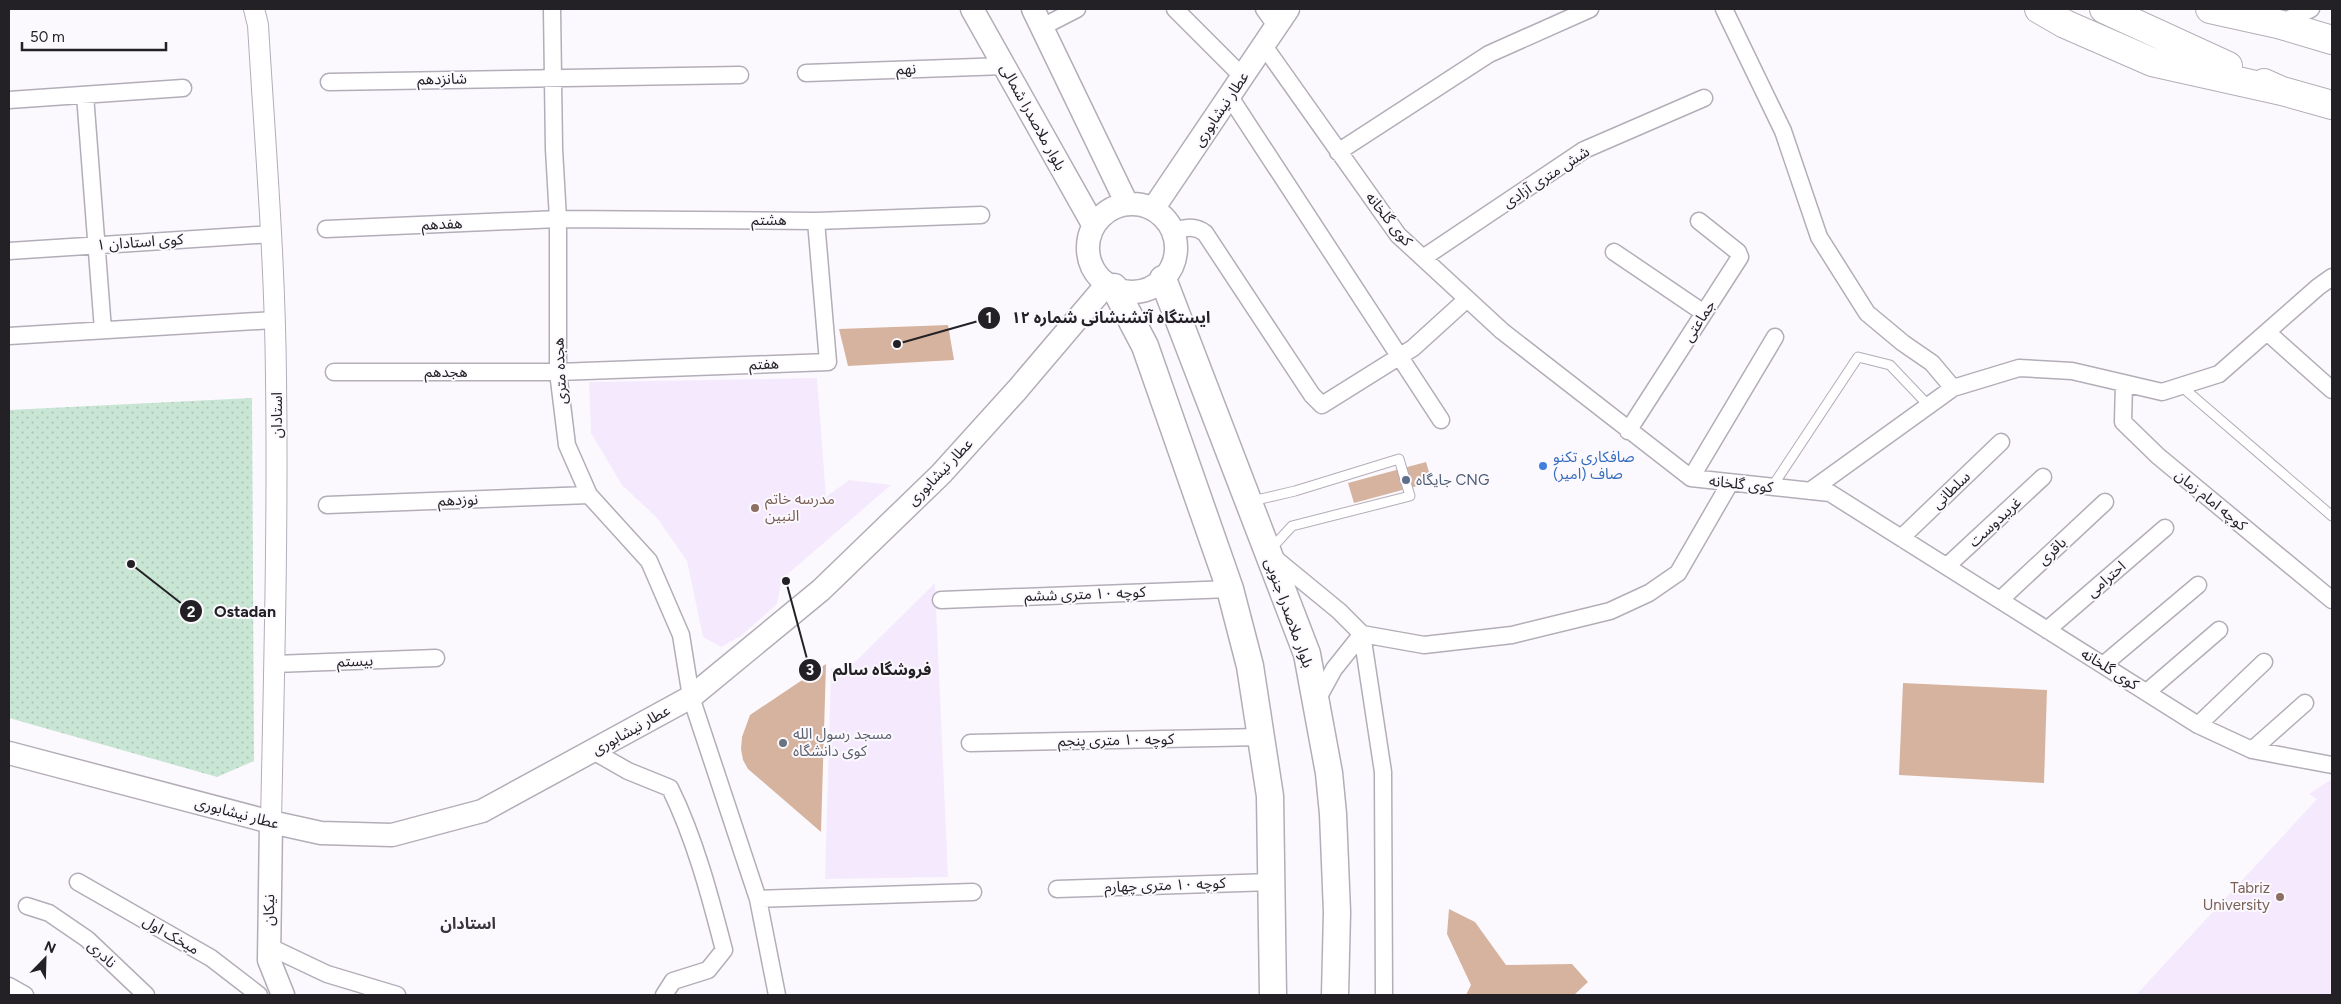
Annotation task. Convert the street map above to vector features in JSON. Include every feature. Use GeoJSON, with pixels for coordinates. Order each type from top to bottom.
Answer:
{"type":"FeatureCollection","features":[{"type":"Feature","properties":{"kind":"highway"},"geometry":{"type":"LineString","coordinates":[[2039,9],[2065,24],[2152,62],[2282,91],[2332,105]]}},
{"type":"Feature","properties":{"kind":"highway"},"geometry":{"type":"LineString","coordinates":[[2104,9],[2282,91]]}},
{"type":"Feature","properties":{"kind":"highway"},"geometry":{"type":"LineString","coordinates":[[2210,9],[2278,24],[2332,40]]}},
{"type":"Feature","properties":{"kind":"highway"},"geometry":{"type":"LineString","coordinates":[[2247,9],[2278,24]]}},
{"type":"Feature","properties":{"kind":"main road","name":"بلوار ملاصدرا شمالی"},"geometry":{"type":"LineString","coordinates":[[972,9],[1094,226]]}},
{"type":"Feature","properties":{"kind":"main road"},"geometry":{"type":"LineString","coordinates":[[1038,18],[1127,204]]}},
{"type":"Feature","properties":{"kind":"main road","name":"عطار نیشابوری"},"geometry":{"type":"LineString","coordinates":[[1153,209],[1283,18]]}},
{"type":"Feature","properties":{"kind":"main road"},"geometry":{"type":"LineString","coordinates":[[1110,286],[1137,291],[1153,286],[1162,279],[1172,266],[1176,247],[1172,230],[1167,221],[1153,209],[1138,204],[1127,204],[1108,211],[1094,226],[1089,239],[1089,257],[1095,271],[1110,286],[1144,346],[1230,589],[1250,666],[1270,796],[1273,882],[1273,995]]}},
{"type":"Feature","properties":{"kind":"main road","name":"بلوار ملاصدرا جنوبی"},"geometry":{"type":"LineString","coordinates":[[1162,279],[1307,654],[1329,773],[1333,814],[1337,912],[1335,995]]}},
{"type":"Feature","properties":{"kind":"main road","name":"عطار نیشابوری"},"geometry":{"type":"LineString","coordinates":[[9,753],[271,822],[321,833],[392,835],[482,812],[691,697],[821,590],[941,474],[1110,286]]}},
{"type":"Feature","properties":{"kind":"main road","name":"نیکان"},"geometry":{"type":"LineString","coordinates":[[271,822],[268,946],[269,960],[283,995]]}},
{"type":"Feature","properties":{"kind":"street","name":"استادان"},"geometry":{"type":"LineString","coordinates":[[254,9],[258,25],[272,234],[276,375],[277,509],[271,822]]}},
{"type":"Feature","properties":{"kind":"street","name":"هجده متری"},"geometry":{"type":"LineString","coordinates":[[552,9],[554,150],[558,219],[558,372],[567,445],[589,495],[649,561],[681,636],[691,697],[758,899],[777,995]]}},
{"type":"Feature","properties":{"kind":"street"},"geometry":{"type":"LineString","coordinates":[[1038,18],[1077,9]]}},
{"type":"Feature","properties":{"kind":"street"},"geometry":{"type":"LineString","coordinates":[[1175,9],[1243,77]]}},
{"type":"Feature","properties":{"kind":"street"},"geometry":{"type":"LineString","coordinates":[[1264,9],[1283,18]]}},
{"type":"Feature","properties":{"kind":"street"},"geometry":{"type":"LineString","coordinates":[[1338,152],[1489,54],[1590,9]]}},
{"type":"Feature","properties":{"kind":"street"},"geometry":{"type":"LineString","coordinates":[[1724,9],[1783,131],[1820,237],[1867,313],[1903,343],[1932,363],[1953,388]]}},
{"type":"Feature","properties":{"kind":"street"},"geometry":{"type":"LineString","coordinates":[[2278,24],[2311,9]]}},
{"type":"Feature","properties":{"kind":"street","name":"کوی گلخانه"},"geometry":{"type":"LineString","coordinates":[[1264,46],[1398,235],[1502,331],[1690,478],[1830,493],[2198,725],[2252,750],[2331,765]]}},
{"type":"Feature","properties":{"kind":"street","name":"نهم"},"geometry":{"type":"LineString","coordinates":[[806,73],[1005,66]]}},
{"type":"Feature","properties":{"kind":"street"},"geometry":{"type":"LineString","coordinates":[[554,77],[740,75]]}},
{"type":"Feature","properties":{"kind":"street","name":"شانزدهم"},"geometry":{"type":"LineString","coordinates":[[329,82],[554,77]]}},
{"type":"Feature","properties":{"kind":"street"},"geometry":{"type":"LineString","coordinates":[[9,100],[183,88]]}},
{"type":"Feature","properties":{"kind":"street"},"geometry":{"type":"LineString","coordinates":[[85,95],[103,330]]}},
{"type":"Feature","properties":{"kind":"street"},"geometry":{"type":"LineString","coordinates":[[1230,97],[1441,420]]}},
{"type":"Feature","properties":{"kind":"street","name":"شش متری آزادی"},"geometry":{"type":"LineString","coordinates":[[1423,258],[1584,150],[1704,98]]}},
{"type":"Feature","properties":{"kind":"street","name":"هشتم"},"geometry":{"type":"LineString","coordinates":[[558,219],[816,221],[981,215]]}},
{"type":"Feature","properties":{"kind":"street","name":"هفدهم"},"geometry":{"type":"LineString","coordinates":[[326,229],[558,219]]}},
{"type":"Feature","properties":{"kind":"street","name":"هفتم"},"geometry":{"type":"LineString","coordinates":[[558,372],[828,362],[816,221]]}},
{"type":"Feature","properties":{"kind":"street","name":"جماعتی"},"geometry":{"type":"LineString","coordinates":[[1628,431],[1740,257],[1738,252],[1699,221]]}},
{"type":"Feature","properties":{"kind":"street"},"geometry":{"type":"LineString","coordinates":[[1172,230],[1188,227],[1198,228],[1205,232],[1312,395],[1322,405],[1413,348],[1467,299]]}},
{"type":"Feature","properties":{"kind":"street","name":"کوی استادان ۱"},"geometry":{"type":"LineString","coordinates":[[9,251],[272,234]]}},
{"type":"Feature","properties":{"kind":"street"},"geometry":{"type":"LineString","coordinates":[[1614,252],[1704,313]]}},
{"type":"Feature","properties":{"kind":"street"},"geometry":{"type":"LineString","coordinates":[[1810,491],[1928,404],[1953,388],[2019,368],[2072,371],[2162,392],[2219,374],[2318,287],[2332,278]]}},
{"type":"Feature","properties":{"kind":"street"},"geometry":{"type":"LineString","coordinates":[[9,336],[274,320]]}},
{"type":"Feature","properties":{"kind":"street"},"geometry":{"type":"LineString","coordinates":[[2267,332],[2332,390]]}},
{"type":"Feature","properties":{"kind":"street"},"geometry":{"type":"LineString","coordinates":[[1690,478],[1775,337]]}},
{"type":"Feature","properties":{"kind":"street","name":"هجدهم"},"geometry":{"type":"LineString","coordinates":[[334,372],[558,372]]}},
{"type":"Feature","properties":{"kind":"street","name":"کوچه امام زمان"},"geometry":{"type":"LineString","coordinates":[[2124,383],[2123,422],[2158,456],[2332,600]]}},
{"type":"Feature","properties":{"kind":"street","name":"سلطانی"},"geometry":{"type":"LineString","coordinates":[[1901,538],[2002,442]]}},
{"type":"Feature","properties":{"kind":"street","name":"غریبدوست"},"geometry":{"type":"LineString","coordinates":[[1947,566],[2043,477]]}},
{"type":"Feature","properties":{"kind":"street"},"geometry":{"type":"LineString","coordinates":[[1268,552],[1339,611],[1362,634],[1424,645],[1512,635],[1610,611],[1649,593],[1678,573],[1730,483]]}},
{"type":"Feature","properties":{"kind":"street","name":"نوزدهم"},"geometry":{"type":"LineString","coordinates":[[327,505],[589,495]]}},
{"type":"Feature","properties":{"kind":"street","name":"باقری"},"geometry":{"type":"LineString","coordinates":[[2000,600],[2105,502]]}},
{"type":"Feature","properties":{"kind":"street","name":"احترامی"},"geometry":{"type":"LineString","coordinates":[[2047,630],[2165,528]]}},
{"type":"Feature","properties":{"kind":"street"},"geometry":{"type":"LineString","coordinates":[[2103,664],[2198,585]]}},
{"type":"Feature","properties":{"kind":"street","name":"کوچه ۱۰ متری ششم"},"geometry":{"type":"LineString","coordinates":[[940,600],[1230,589]]}},
{"type":"Feature","properties":{"kind":"street"},"geometry":{"type":"LineString","coordinates":[[2147,692],[2219,630]]}},
{"type":"Feature","properties":{"kind":"street"},"geometry":{"type":"LineString","coordinates":[[1316,700],[1334,669],[1362,634]]}},
{"type":"Feature","properties":{"kind":"street"},"geometry":{"type":"LineString","coordinates":[[1362,634],[1383,772],[1384,995]]}},
{"type":"Feature","properties":{"kind":"street","name":"بیستم"},"geometry":{"type":"LineString","coordinates":[[274,664],[436,658]]}},
{"type":"Feature","properties":{"kind":"street"},"geometry":{"type":"LineString","coordinates":[[2198,725],[2264,662]]}},
{"type":"Feature","properties":{"kind":"street"},"geometry":{"type":"LineString","coordinates":[[2252,750],[2305,703]]}},
{"type":"Feature","properties":{"kind":"street","name":"کوچه ۱۰ متری پنجم"},"geometry":{"type":"LineString","coordinates":[[970,743],[1262,737]]}},
{"type":"Feature","properties":{"kind":"street"},"geometry":{"type":"LineString","coordinates":[[593,751],[628,771],[670,788],[682,812],[716,917],[724,950],[708,970],[673,981],[664,995]]}},
{"type":"Feature","properties":{"kind":"street","name":"میخک اول"},"geometry":{"type":"LineString","coordinates":[[78,882],[211,958],[259,995]]}},
{"type":"Feature","properties":{"kind":"street","name":"کوچه ۱۰ متری چهارم"},"geometry":{"type":"LineString","coordinates":[[1056,889],[1273,882]]}},
{"type":"Feature","properties":{"kind":"street"},"geometry":{"type":"LineString","coordinates":[[758,899],[973,892]]}},
{"type":"Feature","properties":{"kind":"street","name":"نادری"},"geometry":{"type":"LineString","coordinates":[[27,906],[49,913],[87,939],[146,995]]}},
{"type":"Feature","properties":{"kind":"street"},"geometry":{"type":"LineString","coordinates":[[268,946],[328,974],[397,995]]}},
{"type":"Feature","properties":{"kind":"street"},"geometry":{"type":"LineString","coordinates":[[9,986],[26,995]]}},
{"type":"Feature","properties":{"kind":"lane"},"geometry":{"type":"LineString","coordinates":[[1772,487],[1858,357],[1890,365],[1928,404]]}},
{"type":"Feature","properties":{"kind":"lane"},"geometry":{"type":"LineString","coordinates":[[2181,386],[2332,516]]}},
{"type":"Feature","properties":{"kind":"lane"},"geometry":{"type":"LineString","coordinates":[[1248,501],[1295,491],[1399,459],[1410,496],[1292,526],[1268,552]]}},
{"type":"Feature","properties":{"kind":"shaded area","name":"مدرسه خاتم النبین"},"geometry":{"type":"Polygon","coordinates":[[[817,378],[826,497],[849,480],[891,485],[782,579],[777,604],[741,636],[721,647],[703,637],[687,561],[657,518],[622,485],[591,433],[589,382],[817,378]]]}},
{"type":"Feature","properties":{"kind":"shaded area"},"geometry":{"type":"Polygon","coordinates":[[[935,583],[948,877],[825,879],[831,668],[849,668],[935,583]]]}},
{"type":"Feature","properties":{"kind":"shaded area","name":"Tabriz University"},"geometry":{"type":"Polygon","coordinates":[[[2332,779],[2332,995],[2136,995],[2317,799],[2309,794],[2332,779]]]}},
{"type":"Feature","properties":{"kind":"green space"},"geometry":{"type":"Polygon","coordinates":[[[252,398],[254,761],[217,777],[9,718],[9,410],[252,398]]]}},
{"type":"Feature","properties":{"kind":"building"},"geometry":{"type":"Polygon","coordinates":[[[948,325],[954,360],[848,366],[839,329],[948,325]]]}},
{"type":"Feature","properties":{"kind":"building"},"geometry":{"type":"Polygon","coordinates":[[[1426,462],[1432,482],[1354,503],[1348,483],[1426,462]]]}},
{"type":"Feature","properties":{"kind":"building","name":"مسجد رسول الله کوی دانشگاه"},"geometry":{"type":"Polygon","coordinates":[[[826,664],[821,832],[748,769],[743,760],[741,749],[742,737],[750,715],[826,664]]]}},
{"type":"Feature","properties":{"kind":"building"},"geometry":{"type":"Polygon","coordinates":[[[1903,683],[2047,690],[2044,783],[1899,775],[1903,683]]]}},
{"type":"Feature","properties":{"kind":"building"},"geometry":{"type":"Polygon","coordinates":[[[1449,909],[1475,922],[1506,965],[1572,964],[1588,982],[1574,995],[1466,995],[1471,985],[1447,934],[1449,909]]]}},
{"type":"Feature","properties":{"kind":"place","name":"ایستگاه آتشنشانی شماره ۱۲"},"geometry":{"type":"Point","coordinates":[897,344]}},
{"type":"Feature","properties":{"kind":"place","name":"صافکاری تکنو صاف (امیر)"},"geometry":{"type":"Point","coordinates":[1543,466]}},
{"type":"Feature","properties":{"kind":"place","name":"جایگاه CNG"},"geometry":{"type":"Point","coordinates":[1406,480]}},
{"type":"Feature","properties":{"kind":"place","name":"مدرسه خاتم النبین"},"geometry":{"type":"Point","coordinates":[755,508]}},
{"type":"Feature","properties":{"kind":"place","name":"Ostadan"},"geometry":{"type":"Point","coordinates":[131,564]}},
{"type":"Feature","properties":{"kind":"place","name":"فروشگاه سالم"},"geometry":{"type":"Point","coordinates":[786,581]}},
{"type":"Feature","properties":{"kind":"place","name":"مسجد رسول الله کوی دانشگاه"},"geometry":{"type":"Point","coordinates":[783,743]}},
{"type":"Feature","properties":{"kind":"place","name":"Tabriz University"},"geometry":{"type":"Point","coordinates":[2280,897]}},
{"type":"Feature","properties":{"kind":"district","name":"استادان"},"geometry":{"type":"Point","coordinates":[468,923]}}]}
